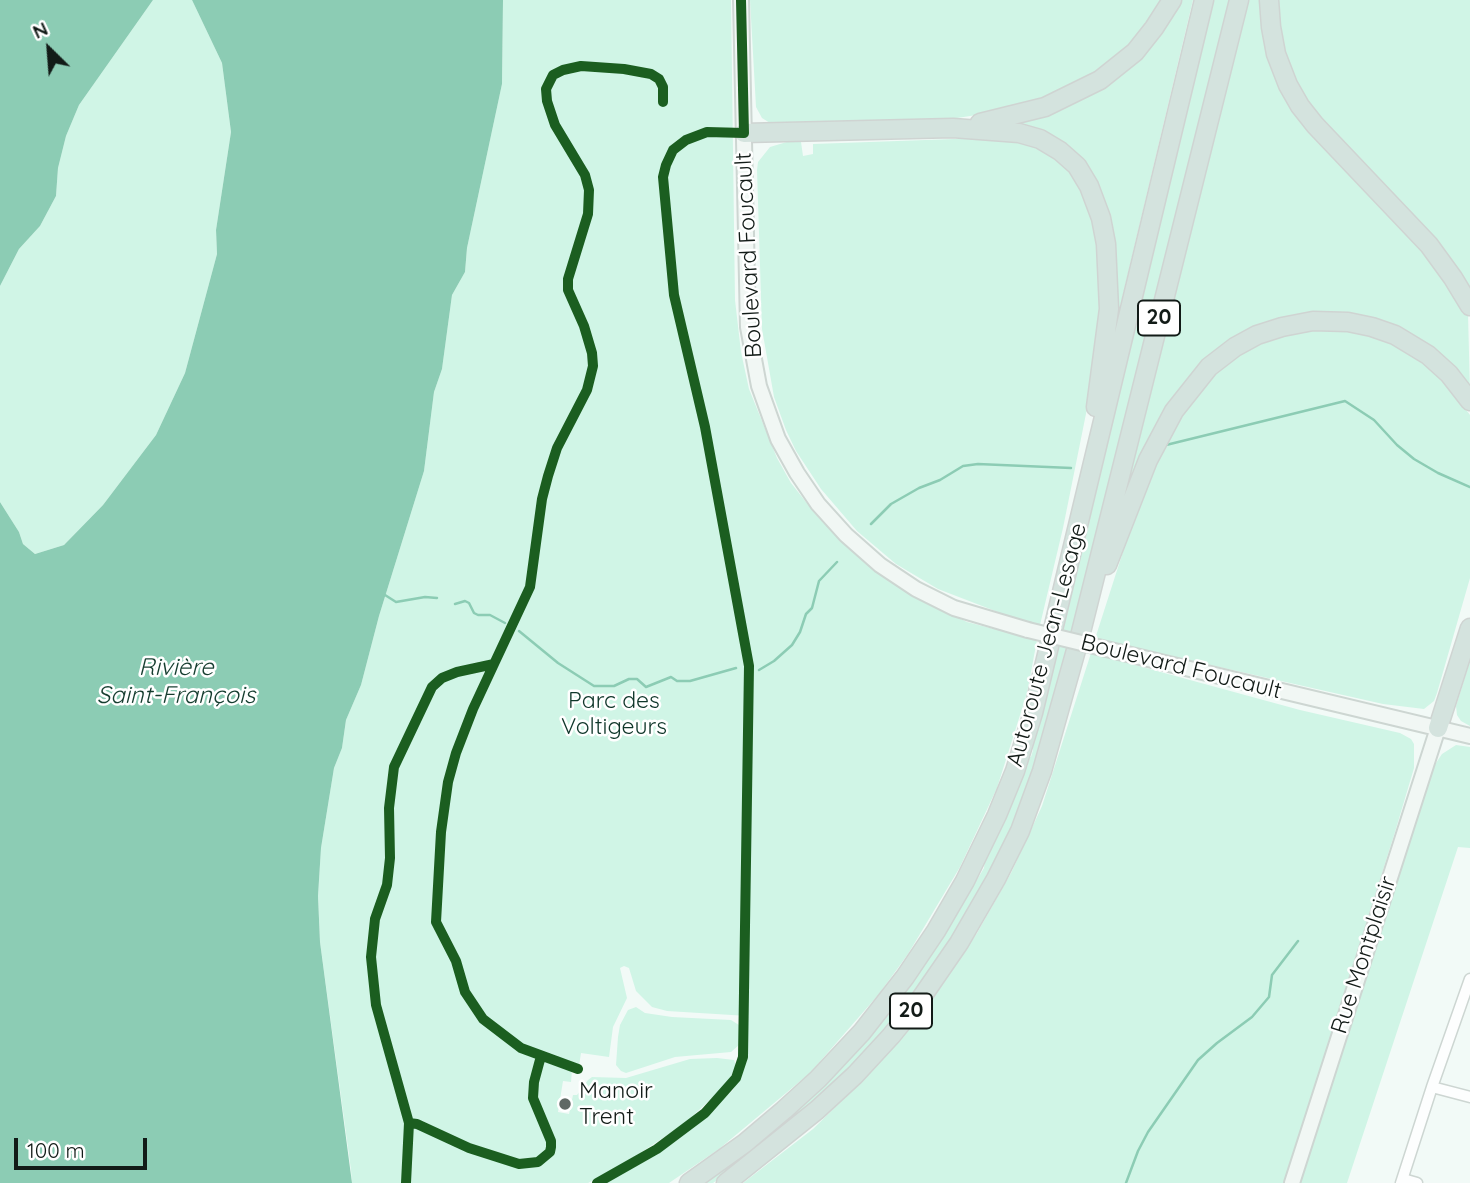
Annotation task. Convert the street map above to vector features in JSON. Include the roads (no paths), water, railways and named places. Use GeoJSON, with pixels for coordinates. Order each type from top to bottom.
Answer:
{"type":"FeatureCollection","features":[{"type":"Feature","properties":{"kind":"highway"},"geometry":{"type":"LineString","coordinates":[[953,128],[1037,110],[1091,86],[1135,52],[1172,0]]}},
{"type":"Feature","properties":{"kind":"highway","name":"Autoroute Jean-Lesage"},"geometry":{"type":"LineString","coordinates":[[689,1183],[759,1132],[830,1067],[889,998],[947,914],[998,815],[1025,742],[1204,0]]}},
{"type":"Feature","properties":{"kind":"highway","name":"Autoroute Jean-Lesage"},"geometry":{"type":"LineString","coordinates":[[726,1183],[794,1130],[855,1075],[910,1012],[959,943],[996,879],[1033,799],[1080,636],[1239,0]]}},
{"type":"Feature","properties":{"kind":"highway"},"geometry":{"type":"LineString","coordinates":[[1269,0],[1276,54],[1300,106],[1429,246],[1470,306]]}},
{"type":"Feature","properties":{"kind":"highway"},"geometry":{"type":"LineString","coordinates":[[744,133],[953,128],[1019,133],[1054,146],[1066,155],[1081,172],[1098,210],[1108,262],[1109,309],[1081,514]]}},
{"type":"Feature","properties":{"kind":"highway"},"geometry":{"type":"LineString","coordinates":[[1080,636],[1143,471],[1160,434],[1181,400],[1203,374],[1242,343],[1274,329],[1304,322],[1364,324],[1395,335],[1428,355],[1455,380],[1470,401]]}},
{"type":"Feature","properties":{"kind":"highway"},"geometry":{"type":"LineString","coordinates":[[1438,728],[1470,628]]}},
{"type":"Feature","properties":{"kind":"street","name":"Boulevard Foucault"},"geometry":{"type":"LineString","coordinates":[[741,0],[749,336],[765,405],[789,460],[809,492],[835,524],[862,551],[891,573],[954,608],[982,618],[1470,736]]}},
{"type":"Feature","properties":{"kind":"street","name":"Rue Montplaisir"},"geometry":{"type":"LineString","coordinates":[[1292,1183],[1438,728]]}},
{"type":"Feature","properties":{"kind":"street"},"geometry":{"type":"LineString","coordinates":[[1417,1183],[1402,1181],[1470,979]]}},
{"type":"Feature","properties":{"kind":"street"},"geometry":{"type":"LineString","coordinates":[[1432,1087],[1470,1097]]}},
{"type":"Feature","properties":{"kind":"water"},"geometry":{"type":"Polygon","coordinates":[[[0,0],[153,0],[79,105],[66,136],[58,168],[56,196],[40,226],[19,249],[0,286],[0,0]]]}},
{"type":"Feature","properties":{"kind":"water","name":"Rivière Saint-François"},"geometry":{"type":"Polygon","coordinates":[[[192,0],[503,0],[502,84],[467,248],[465,272],[452,295],[442,369],[434,392],[424,471],[379,616],[361,685],[346,720],[342,748],[334,768],[321,848],[318,896],[320,942],[352,1183],[0,1183],[0,502],[19,532],[23,544],[35,554],[64,545],[103,505],[156,435],[185,373],[217,254],[216,230],[231,132],[222,63],[192,0]]]}},
{"type":"Feature","properties":{"kind":"waterway"},"geometry":{"type":"LineString","coordinates":[[1166,445],[1345,401],[1374,420],[1414,459],[1470,487]]}},
{"type":"Feature","properties":{"kind":"waterway"},"geometry":{"type":"LineString","coordinates":[[871,524],[891,504],[963,466],[978,464],[1071,468]]}},
{"type":"Feature","properties":{"kind":"waterway"},"geometry":{"type":"LineString","coordinates":[[759,670],[792,645],[806,614],[812,608],[819,581],[837,562]]}},
{"type":"Feature","properties":{"kind":"waterway"},"geometry":{"type":"LineString","coordinates":[[385,595],[396,602],[425,597],[437,598]]}},
{"type":"Feature","properties":{"kind":"waterway"},"geometry":{"type":"LineString","coordinates":[[455,604],[465,601],[474,613],[490,615],[505,623]]}},
{"type":"Feature","properties":{"kind":"waterway"},"geometry":{"type":"LineString","coordinates":[[519,631],[558,663],[594,686],[614,686],[629,679],[637,679],[646,687],[671,677],[677,681],[690,681],[736,668]]}},
{"type":"Feature","properties":{"kind":"waterway"},"geometry":{"type":"LineString","coordinates":[[1126,1183],[1148,1132],[1198,1060],[1252,1017],[1269,997],[1272,975],[1298,941]]}},
{"type":"Feature","properties":{"kind":"place","name":"Manoir Trent"},"geometry":{"type":"Point","coordinates":[565,1104]}},
{"type":"Feature","properties":{"kind":"park label","name":"Parc des Voltigeurs"},"geometry":{"type":"Point","coordinates":[614,714]}}]}
